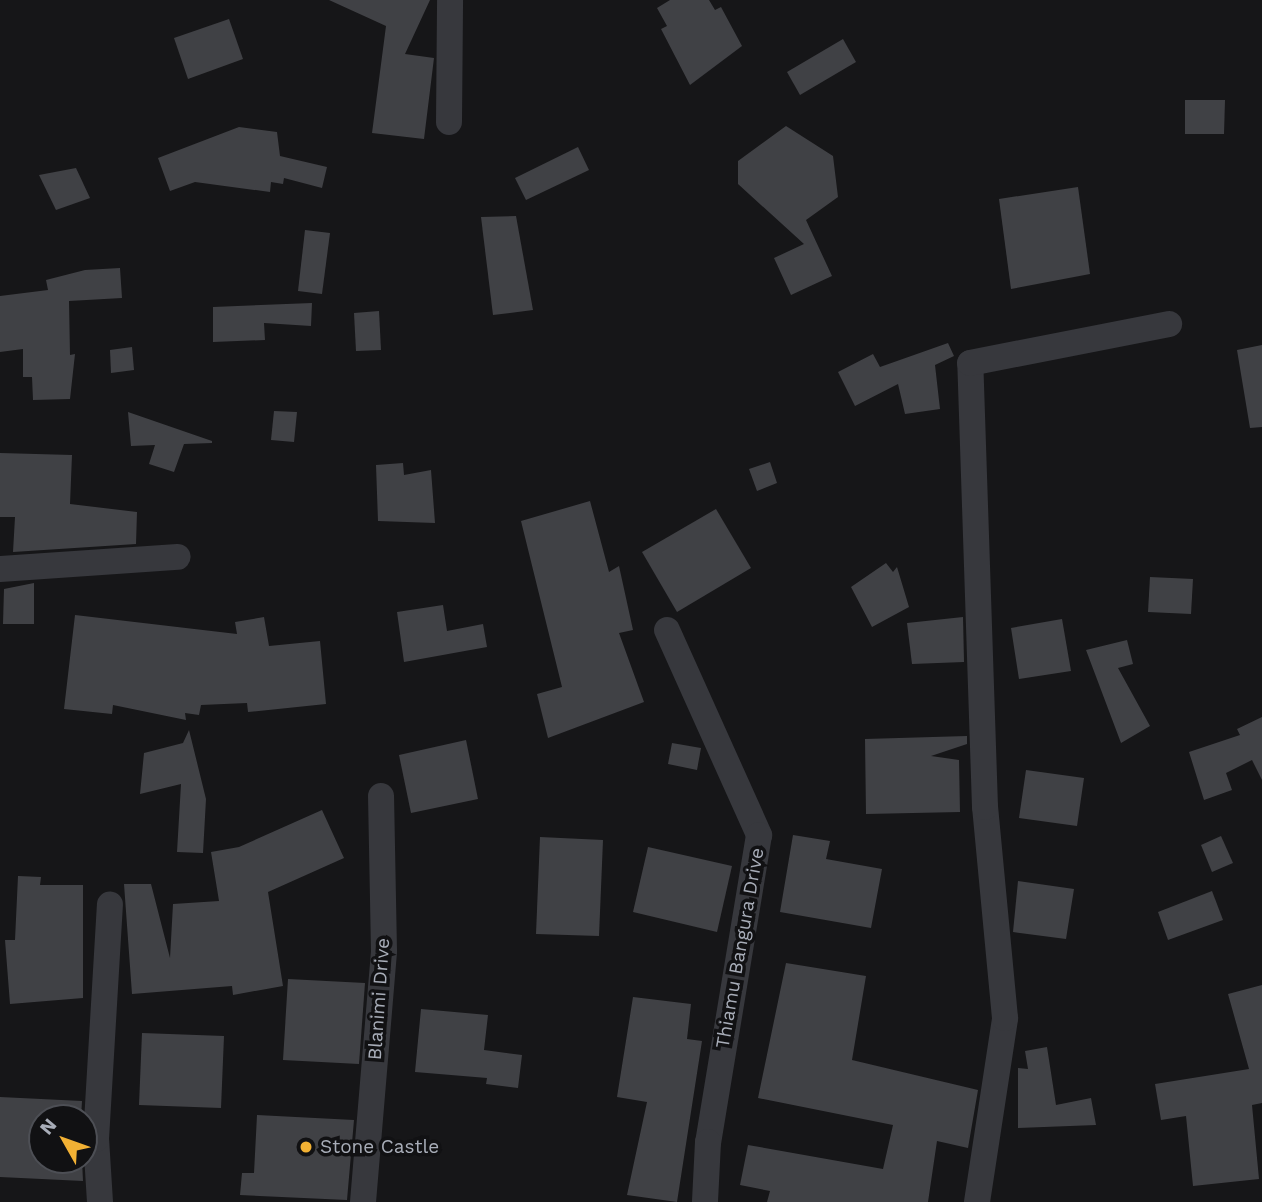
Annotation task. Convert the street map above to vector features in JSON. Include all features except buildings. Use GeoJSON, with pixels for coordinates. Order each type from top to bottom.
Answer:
{"type":"FeatureCollection","features":[{"type":"Feature","properties":{"kind":"street"},"geometry":{"type":"LineString","coordinates":[[449,122],[450,0]]}},
{"type":"Feature","properties":{"kind":"street"},"geometry":{"type":"LineString","coordinates":[[977,1202],[1005,1018],[985,807],[970,363],[1169,324]]}},
{"type":"Feature","properties":{"kind":"street"},"geometry":{"type":"LineString","coordinates":[[0,569],[178,557]]}},
{"type":"Feature","properties":{"kind":"street","name":"Thiamu Bangura Drive"},"geometry":{"type":"LineString","coordinates":[[667,629],[759,835],[708,1142],[705,1202]]}},
{"type":"Feature","properties":{"kind":"street","name":"Blanimi Drive"},"geometry":{"type":"LineString","coordinates":[[363,1202],[384,951],[381,796]]}},
{"type":"Feature","properties":{"kind":"street"},"geometry":{"type":"LineString","coordinates":[[100,1202],[96,1139],[110,904]]}},
{"type":"Feature","properties":{"kind":"place","name":"Stone Castle"},"geometry":{"type":"Point","coordinates":[306,1147]}}]}
